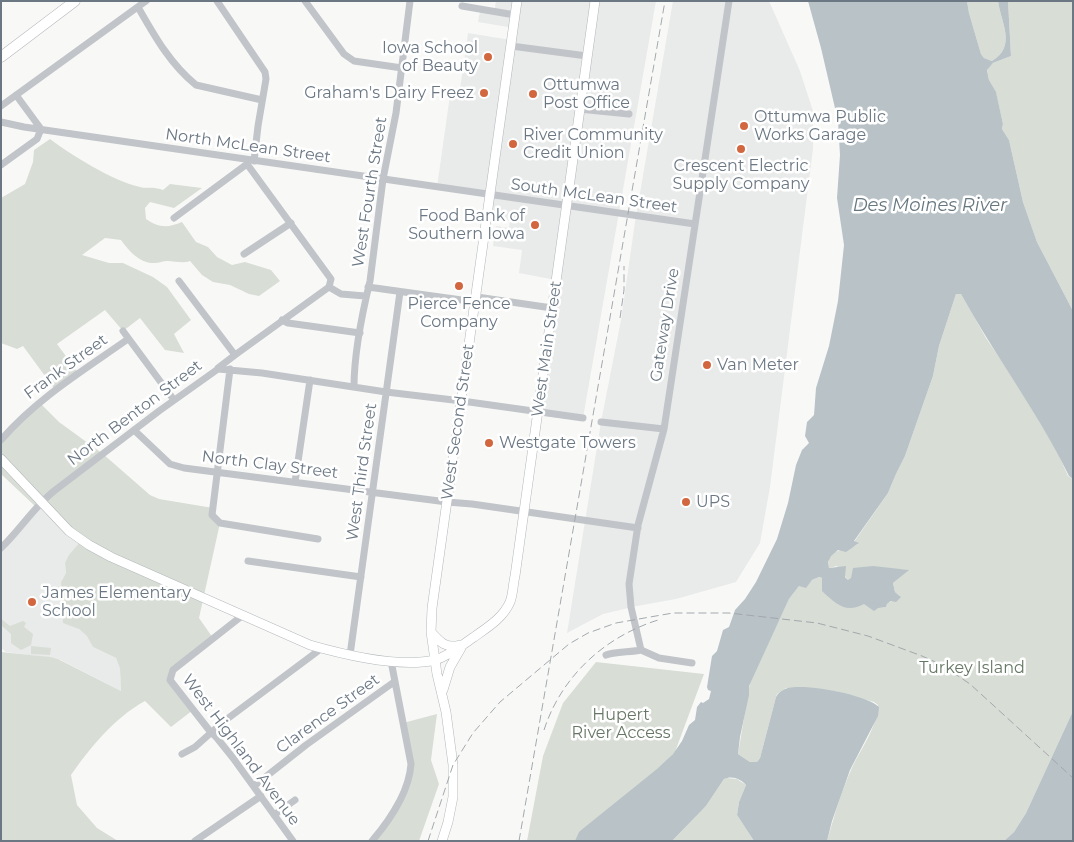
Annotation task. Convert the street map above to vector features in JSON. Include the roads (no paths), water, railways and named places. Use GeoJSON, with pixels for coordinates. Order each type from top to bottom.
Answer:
{"type":"FeatureCollection","features":[{"type":"Feature","properties":{"kind":"highway"},"geometry":{"type":"LineString","coordinates":[[1,48],[64,1]]}},
{"type":"Feature","properties":{"kind":"highway"},"geometry":{"type":"LineString","coordinates":[[1,56],[75,1]]}},
{"type":"Feature","properties":{"kind":"main road","name":"West Second Street"},"geometry":{"type":"LineString","coordinates":[[442,841],[453,797],[453,766],[431,632],[434,590],[517,1]]}},
{"type":"Feature","properties":{"kind":"main road","name":"West Main Street"},"geometry":{"type":"LineString","coordinates":[[435,660],[465,644],[496,621],[510,602],[595,1]]}},
{"type":"Feature","properties":{"kind":"main road"},"geometry":{"type":"LineString","coordinates":[[1,459],[69,531],[111,557],[310,645],[350,655],[391,661],[435,660]]}},
{"type":"Feature","properties":{"kind":"main road"},"geometry":{"type":"LineString","coordinates":[[431,632],[448,647],[465,644]]}},
{"type":"Feature","properties":{"kind":"main road"},"geometry":{"type":"LineString","coordinates":[[442,694],[450,667],[465,644]]}},
{"type":"Feature","properties":{"kind":"street"},"geometry":{"type":"LineString","coordinates":[[130,1],[160,46],[196,85],[262,100]]}},
{"type":"Feature","properties":{"kind":"street"},"geometry":{"type":"LineString","coordinates":[[1,106],[146,1]]}},
{"type":"Feature","properties":{"kind":"street"},"geometry":{"type":"LineString","coordinates":[[174,218],[249,161],[262,100],[266,79],[265,72],[217,1]]}},
{"type":"Feature","properties":{"kind":"street"},"geometry":{"type":"LineString","coordinates":[[305,1],[344,54],[351,60],[402,68]]}},
{"type":"Feature","properties":{"kind":"street","name":"West Fourth Street"},"geometry":{"type":"LineString","coordinates":[[354,387],[365,296],[368,288],[382,179],[396,112],[410,1]]}},
{"type":"Feature","properties":{"kind":"street","name":"Gateway Drive"},"geometry":{"type":"LineString","coordinates":[[641,650],[630,602],[629,584],[638,528],[664,429],[729,1]]}},
{"type":"Feature","properties":{"kind":"street"},"geometry":{"type":"LineString","coordinates":[[462,6],[516,15]]}},
{"type":"Feature","properties":{"kind":"street"},"geometry":{"type":"LineString","coordinates":[[511,46],[587,56]]}},
{"type":"Feature","properties":{"kind":"street"},"geometry":{"type":"LineString","coordinates":[[1,165],[37,139],[41,129],[16,95]]}},
{"type":"Feature","properties":{"kind":"street"},"geometry":{"type":"LineString","coordinates":[[580,109],[629,114]]}},
{"type":"Feature","properties":{"kind":"street","name":"North McLean Street"},"geometry":{"type":"LineString","coordinates":[[1,122],[490,196]]}},
{"type":"Feature","properties":{"kind":"street"},"geometry":{"type":"LineString","coordinates":[[218,368],[328,287],[331,279],[249,161]]}},
{"type":"Feature","properties":{"kind":"street","name":"South McLean Street"},"geometry":{"type":"LineString","coordinates":[[490,196],[695,224]]}},
{"type":"Feature","properties":{"kind":"street"},"geometry":{"type":"LineString","coordinates":[[244,254],[291,222]]}},
{"type":"Feature","properties":{"kind":"street"},"geometry":{"type":"LineString","coordinates":[[179,280],[235,355]]}},
{"type":"Feature","properties":{"kind":"street"},"geometry":{"type":"LineString","coordinates":[[328,287],[341,294],[365,296]]}},
{"type":"Feature","properties":{"kind":"street"},"geometry":{"type":"LineString","coordinates":[[368,288],[552,308]]}},
{"type":"Feature","properties":{"kind":"street","name":"West Third Street"},"geometry":{"type":"LineString","coordinates":[[350,655],[400,292]]}},
{"type":"Feature","properties":{"kind":"street"},"geometry":{"type":"LineString","coordinates":[[282,320],[288,323],[360,333]]}},
{"type":"Feature","properties":{"kind":"street"},"geometry":{"type":"LineString","coordinates":[[123,331],[174,400]]}},
{"type":"Feature","properties":{"kind":"street","name":"Frank Street"},"geometry":{"type":"LineString","coordinates":[[2,439],[33,408],[128,339]]}},
{"type":"Feature","properties":{"kind":"street","name":"North Benton Street"},"geometry":{"type":"LineString","coordinates":[[1,548],[17,532],[41,502],[218,368],[583,418]]}},
{"type":"Feature","properties":{"kind":"street"},"geometry":{"type":"LineString","coordinates":[[230,369],[212,515],[220,523],[318,539]]}},
{"type":"Feature","properties":{"kind":"street"},"geometry":{"type":"LineString","coordinates":[[295,482],[310,380]]}},
{"type":"Feature","properties":{"kind":"street"},"geometry":{"type":"LineString","coordinates":[[601,422],[664,429]]}},
{"type":"Feature","properties":{"kind":"street","name":"North Clay Street"},"geometry":{"type":"LineString","coordinates":[[134,430],[170,464],[184,468],[472,504],[638,528]]}},
{"type":"Feature","properties":{"kind":"street"},"geometry":{"type":"LineString","coordinates":[[248,561],[361,577]]}},
{"type":"Feature","properties":{"kind":"street","name":"West Highland Avenue"},"geometry":{"type":"LineString","coordinates":[[243,615],[173,670],[170,680],[254,786],[293,841]]}},
{"type":"Feature","properties":{"kind":"street"},"geometry":{"type":"LineString","coordinates":[[182,754],[195,748],[223,722],[322,648]]}},
{"type":"Feature","properties":{"kind":"street"},"geometry":{"type":"LineString","coordinates":[[606,655],[641,650],[659,658],[692,663]]}},
{"type":"Feature","properties":{"kind":"street"},"geometry":{"type":"LineString","coordinates":[[372,841],[392,814],[410,777],[411,764],[391,661]]}},
{"type":"Feature","properties":{"kind":"street","name":"Clarence Street"},"geometry":{"type":"LineString","coordinates":[[254,786],[306,745],[394,682]]}},
{"type":"Feature","properties":{"kind":"street"},"geometry":{"type":"LineString","coordinates":[[196,841],[261,796]]}},
{"type":"Feature","properties":{"kind":"street"},"geometry":{"type":"LineString","coordinates":[[274,815],[294,800]]}},
{"type":"Feature","properties":{"kind":"water","name":"Des Moines River"},"geometry":{"type":"Polygon","coordinates":[[[808,1],[967,1],[981,54],[984,58],[992,61],[1000,55],[1006,41],[998,1],[1008,1],[1011,56],[993,63],[987,70],[989,80],[996,92],[1003,124],[1002,129],[1009,140],[1023,202],[1037,242],[1073,311],[1073,479],[1069,476],[1044,429],[961,294],[956,294],[939,346],[933,376],[905,456],[888,493],[854,541],[859,543],[846,552],[838,550],[831,556],[828,562],[829,568],[846,566],[845,577],[848,580],[851,578],[853,568],[873,566],[909,570],[893,583],[895,592],[901,597],[896,602],[891,601],[886,607],[878,608],[874,611],[864,604],[858,607],[846,608],[832,600],[822,591],[822,578],[819,577],[812,580],[806,588],[799,586],[789,599],[749,686],[738,754],[750,762],[757,762],[760,758],[776,697],[785,689],[793,687],[819,688],[862,698],[879,707],[878,716],[850,770],[827,841],[754,841],[737,815],[739,802],[746,785],[739,779],[730,777],[724,779],[706,806],[672,841],[575,841],[579,832],[673,754],[682,741],[689,725],[695,720],[697,707],[701,702],[703,703],[709,699],[711,691],[707,687],[712,656],[717,651],[723,630],[729,627],[735,610],[756,582],[777,539],[788,503],[796,465],[802,450],[809,443],[805,436],[807,422],[814,415],[816,388],[829,346],[838,301],[844,245],[837,198],[840,155],[838,121],[808,1]]]}},
{"type":"Feature","properties":{"kind":"water"},"geometry":{"type":"Polygon","coordinates":[[[1073,711],[1073,841],[1004,841],[1014,832],[1026,813],[1073,711]]]}},
{"type":"Feature","properties":{"kind":"railway"},"geometry":{"type":"LineString","coordinates":[[519,841],[665,1]]}},
{"type":"Feature","properties":{"kind":"railway"},"geometry":{"type":"LineString","coordinates":[[620,318],[624,290],[624,266]]}},
{"type":"Feature","properties":{"kind":"railway"},"geometry":{"type":"LineString","coordinates":[[428,841],[453,765],[473,733],[500,702],[569,644],[588,633],[616,623],[673,613],[729,613],[817,623],[868,636],[922,656],[942,665],[970,684],[1073,778]]}},
{"type":"Feature","properties":{"kind":"railway"},"geometry":{"type":"LineString","coordinates":[[544,730],[561,693],[573,676],[587,662],[620,637],[638,627],[658,620]]}},
{"type":"Feature","properties":{"kind":"place","name":"Iowa School of Beauty"},"geometry":{"type":"Point","coordinates":[488,57]}},
{"type":"Feature","properties":{"kind":"place","name":"Graham's Dairy Freez"},"geometry":{"type":"Point","coordinates":[484,93]}},
{"type":"Feature","properties":{"kind":"place","name":"Ottumwa Post Office"},"geometry":{"type":"Point","coordinates":[533,94]}},
{"type":"Feature","properties":{"kind":"place","name":"Ottumwa Public Works Garage"},"geometry":{"type":"Point","coordinates":[744,126]}},
{"type":"Feature","properties":{"kind":"place","name":"River Community Credit Union"},"geometry":{"type":"Point","coordinates":[513,144]}},
{"type":"Feature","properties":{"kind":"place","name":"Crescent Electric Supply Company"},"geometry":{"type":"Point","coordinates":[741,149]}},
{"type":"Feature","properties":{"kind":"place","name":"Food Bank of Southern Iowa"},"geometry":{"type":"Point","coordinates":[535,225]}},
{"type":"Feature","properties":{"kind":"place","name":"Pierce Fence Company"},"geometry":{"type":"Point","coordinates":[459,286]}},
{"type":"Feature","properties":{"kind":"place","name":"Van Meter"},"geometry":{"type":"Point","coordinates":[707,365]}},
{"type":"Feature","properties":{"kind":"place","name":"Westgate Towers"},"geometry":{"type":"Point","coordinates":[489,443]}},
{"type":"Feature","properties":{"kind":"place","name":"UPS"},"geometry":{"type":"Point","coordinates":[686,502]}},
{"type":"Feature","properties":{"kind":"place","name":"James Elementary School"},"geometry":{"type":"Point","coordinates":[32,602]}},
{"type":"Feature","properties":{"kind":"park label","name":"Turkey Island"},"geometry":{"type":"Point","coordinates":[972,668]}},
{"type":"Feature","properties":{"kind":"park label","name":"Hupert River Access"},"geometry":{"type":"Point","coordinates":[621,724]}}]}
